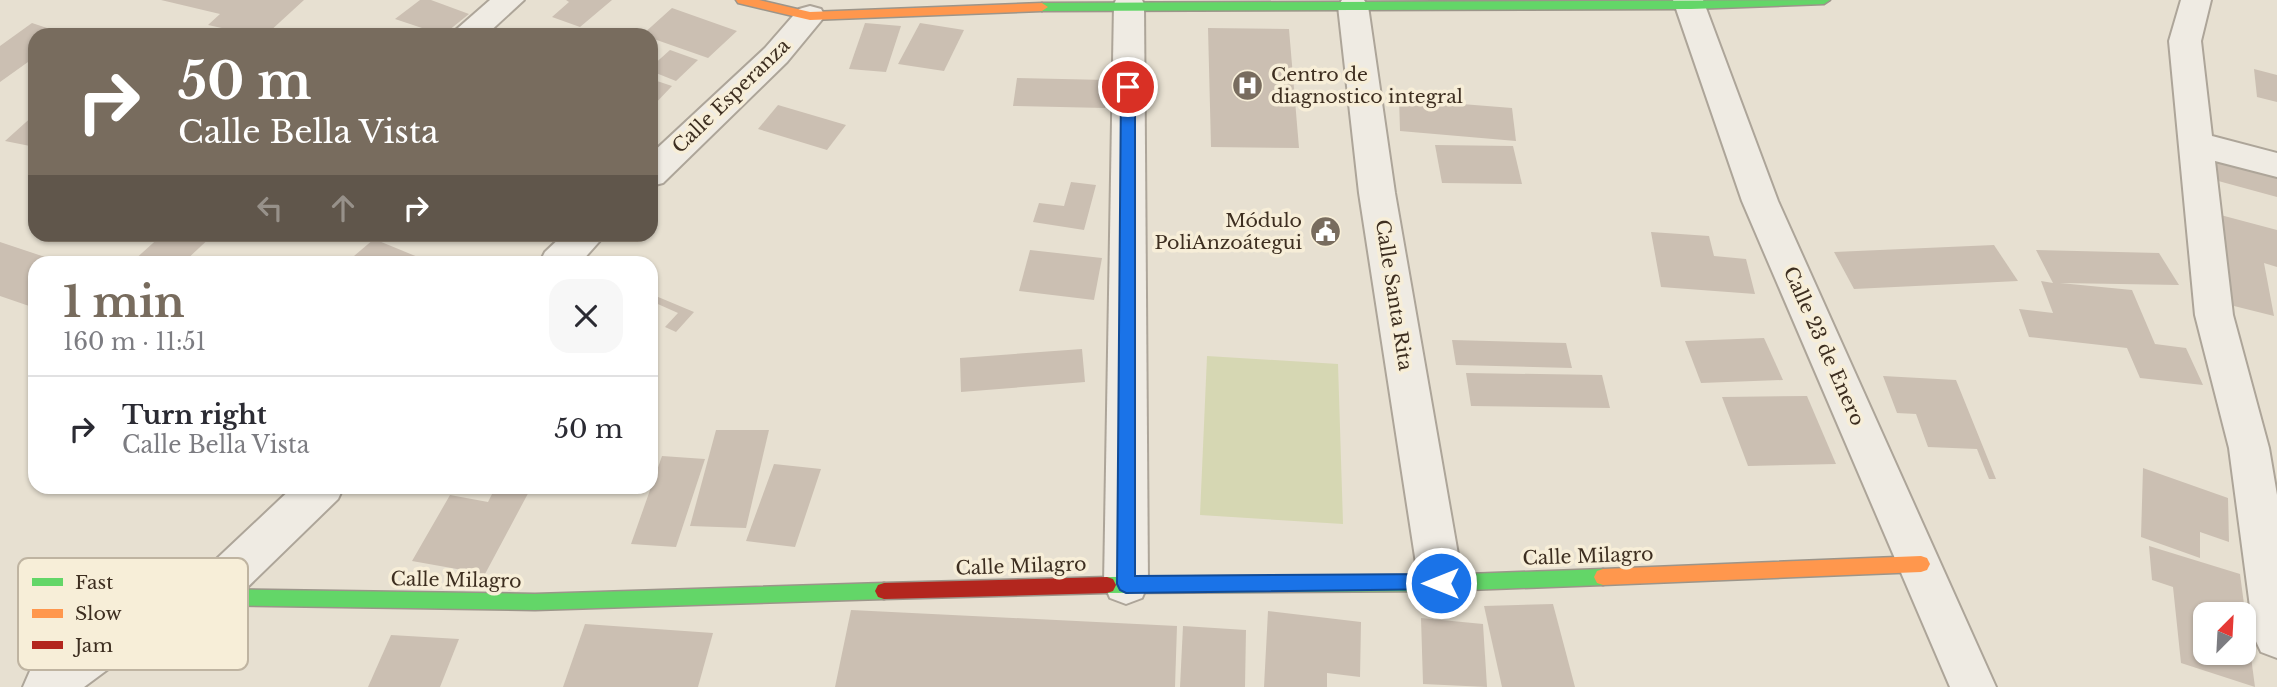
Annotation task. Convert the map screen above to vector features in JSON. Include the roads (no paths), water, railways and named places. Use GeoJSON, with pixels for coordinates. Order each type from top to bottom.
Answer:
{"type":"FeatureCollection","features":[{"type":"Feature","properties":{"kind":"street"},"geometry":{"type":"LineString","coordinates":[[475,28],[509,0]]}},
{"type":"Feature","properties":{"kind":"street","name":"Calle Esperanza"},"geometry":{"type":"LineString","coordinates":[[742,0],[810,16],[1129,4],[1353,6],[1824,0]]}},
{"type":"Feature","properties":{"kind":"street"},"geometry":{"type":"LineString","coordinates":[[2191,1],[2185,41],[2214,315],[2249,448],[2277,636]]}},
{"type":"Feature","properties":{"kind":"street","name":"Calle 23 de Enero"},"geometry":{"type":"LineString","coordinates":[[1689,2],[1760,201],[1973,687]]}},
{"type":"Feature","properties":{"kind":"street"},"geometry":{"type":"LineString","coordinates":[[1126,584],[1129,4]]}},
{"type":"Feature","properties":{"kind":"street","name":"Calle Santa Rita"},"geometry":{"type":"LineString","coordinates":[[1353,6],[1377,193],[1441,583]]}},
{"type":"Feature","properties":{"kind":"street","name":"Calle Esperanza"},"geometry":{"type":"LineString","coordinates":[[658,167],[776,55],[810,16]]}},
{"type":"Feature","properties":{"kind":"street"},"geometry":{"type":"LineString","coordinates":[[2195,144],[2277,165]]}},
{"type":"Feature","properties":{"kind":"street"},"geometry":{"type":"LineString","coordinates":[[564,256],[579,242]]}},
{"type":"Feature","properties":{"kind":"street"},"geometry":{"type":"LineString","coordinates":[[248,558],[315,494]]}},
{"type":"Feature","properties":{"kind":"street","name":"Calle Milagro"},"geometry":{"type":"LineString","coordinates":[[248,598],[535,602],[1126,584],[1441,583],[1921,564]]}},
{"type":"Feature","properties":{"kind":"street"},"geometry":{"type":"LineString","coordinates":[[46,687],[70,670]]}},
{"type":"Feature","properties":{"kind":"place","name":"Centro de diagnostico integral"},"geometry":{"type":"Point","coordinates":[1248,85]}},
{"type":"Feature","properties":{"kind":"place","name":"Módulo PoliAnzoátegui"},"geometry":{"type":"Point","coordinates":[1325,231]}}]}
